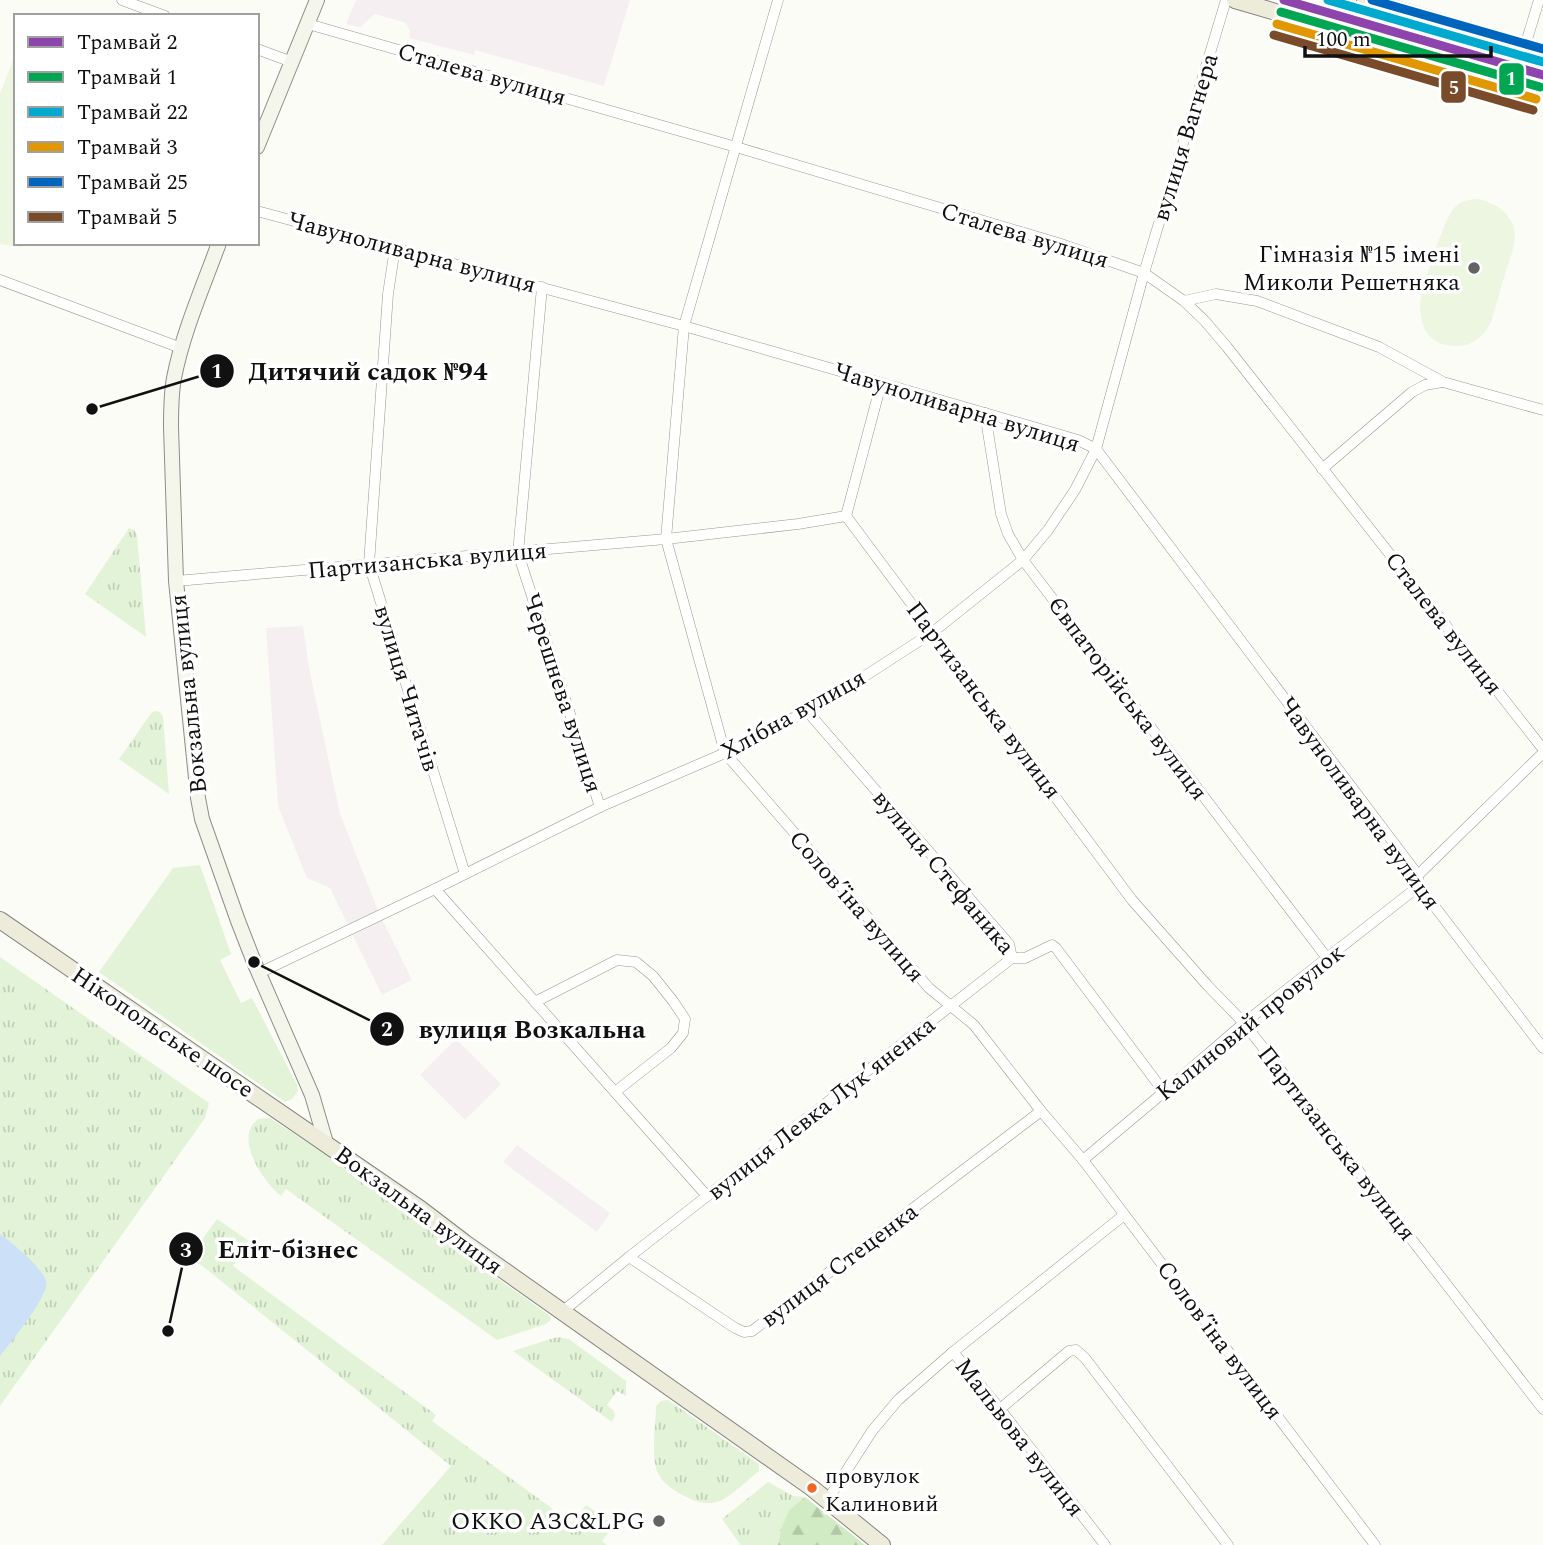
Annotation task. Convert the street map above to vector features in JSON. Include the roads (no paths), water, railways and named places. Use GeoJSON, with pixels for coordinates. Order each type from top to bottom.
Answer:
{"type":"FeatureCollection","features":[{"type":"Feature","properties":{"kind":"main road"},"geometry":{"type":"LineString","coordinates":[[1236,0],[1543,91]]}},
{"type":"Feature","properties":{"kind":"main road"},"geometry":{"type":"LineString","coordinates":[[1365,0],[1543,52]]}},
{"type":"Feature","properties":{"kind":"main road","name":"Нікопольське шосе"},"geometry":{"type":"LineString","coordinates":[[0,920],[326,1143]]}},
{"type":"Feature","properties":{"kind":"main road","name":"Вокзальна вулиця"},"geometry":{"type":"LineString","coordinates":[[326,1143],[779,1464],[882,1545]]}},
{"type":"Feature","properties":{"kind":"street"},"geometry":{"type":"LineString","coordinates":[[122,0],[160,14]]}},
{"type":"Feature","properties":{"kind":"street"},"geometry":{"type":"LineString","coordinates":[[259,142],[317,0]]}},
{"type":"Feature","properties":{"kind":"street","name":"Соловʼїна вулиця"},"geometry":{"type":"LineString","coordinates":[[778,0],[684,326],[666,540],[725,753],[929,988],[974,1025],[1083,1160],[1375,1545]]}},
{"type":"Feature","properties":{"kind":"street","name":"вулиця Вагнера"},"geometry":{"type":"LineString","coordinates":[[1144,274],[1226,0]]}},
{"type":"Feature","properties":{"kind":"street"},"geometry":{"type":"LineString","coordinates":[[1525,46],[1539,0]]}},
{"type":"Feature","properties":{"kind":"street","name":"Сталева вулиця"},"geometry":{"type":"LineString","coordinates":[[308,24],[1061,244],[1144,274],[1184,301],[1227,347],[1543,751]]}},
{"type":"Feature","properties":{"kind":"street"},"geometry":{"type":"LineString","coordinates":[[259,50],[292,62]]}},
{"type":"Feature","properties":{"kind":"street","name":"Чавуноливарна вулиця"},"geometry":{"type":"LineString","coordinates":[[259,212],[684,326],[1078,440],[1096,449],[1418,875],[1419,886],[1543,1048]]}},
{"type":"Feature","properties":{"kind":"street","name":"Вокзальна вулиця"},"geometry":{"type":"LineString","coordinates":[[218,245],[181,348],[174,380],[171,427],[176,581],[198,798],[202,819],[238,921],[313,1095],[326,1143]]}},
{"type":"Feature","properties":{"kind":"street","name":"вулиця Читачів"},"geometry":{"type":"LineString","coordinates":[[395,248],[388,294],[369,564],[465,874]]}},
{"type":"Feature","properties":{"kind":"street","name":"Хлібна вулиця"},"geometry":{"type":"LineString","coordinates":[[259,973],[600,807],[725,753],[807,711],[933,632],[1023,560],[1048,530],[1074,490],[1096,449],[1144,274]]}},
{"type":"Feature","properties":{"kind":"street"},"geometry":{"type":"LineString","coordinates":[[0,280],[181,348]]}},
{"type":"Feature","properties":{"kind":"street","name":"Черешнева вулиця"},"geometry":{"type":"LineString","coordinates":[[542,287],[518,553],[600,807]]}},
{"type":"Feature","properties":{"kind":"street"},"geometry":{"type":"LineString","coordinates":[[1184,301],[1216,293],[1257,301],[1379,347],[1443,382],[1543,410]]}},
{"type":"Feature","properties":{"kind":"street"},"geometry":{"type":"LineString","coordinates":[[1322,469],[1412,392],[1425,385],[1443,382]]}},
{"type":"Feature","properties":{"kind":"street"},"geometry":{"type":"LineString","coordinates":[[846,516],[881,384]]}},
{"type":"Feature","properties":{"kind":"street","name":"Євпаторійська вулиця"},"geometry":{"type":"LineString","coordinates":[[985,413],[1001,514],[1008,534],[1023,560],[1327,958]]}},
{"type":"Feature","properties":{"kind":"street","name":"Партизанська вулиця"},"geometry":{"type":"LineString","coordinates":[[176,581],[666,540],[846,516],[1132,900],[1244,1023],[1543,1409]]}},
{"type":"Feature","properties":{"kind":"street","name":"вулиця Стефаника"},"geometry":{"type":"LineString","coordinates":[[807,711],[1009,944],[1012,958],[1025,958],[1052,945],[1056,948],[1164,1092]]}},
{"type":"Feature","properties":{"kind":"street"},"geometry":{"type":"LineString","coordinates":[[1418,875],[1543,751]]}},
{"type":"Feature","properties":{"kind":"street","name":"Калиновий провулок"},"geometry":{"type":"LineString","coordinates":[[1083,1160],[1244,1023],[1419,886]]}},
{"type":"Feature","properties":{"kind":"street"},"geometry":{"type":"LineString","coordinates":[[435,889],[707,1196]]}},
{"type":"Feature","properties":{"kind":"street","name":"вулиця Левка Лукʼяненка"},"geometry":{"type":"LineString","coordinates":[[562,1312],[1012,958]]}},
{"type":"Feature","properties":{"kind":"street"},"geometry":{"type":"LineString","coordinates":[[535,1002],[617,960],[636,962],[653,976],[685,1019],[683,1033],[671,1048],[615,1092]]}},
{"type":"Feature","properties":{"kind":"street","name":"вулиця Стеценка"},"geometry":{"type":"LineString","coordinates":[[629,1257],[735,1328],[744,1332],[752,1331],[1041,1111]]}},
{"type":"Feature","properties":{"kind":"street"},"geometry":{"type":"LineString","coordinates":[[953,1352],[1124,1215]]}},
{"type":"Feature","properties":{"kind":"street"},"geometry":{"type":"LineString","coordinates":[[1000,1409],[1069,1351],[1076,1350],[1227,1545]]}},
{"type":"Feature","properties":{"kind":"street","name":"Мальвова вулиця"},"geometry":{"type":"LineString","coordinates":[[827,1501],[872,1431],[898,1401],[953,1352],[1105,1545]]}},
{"type":"Feature","properties":{"kind":"water"},"geometry":{"type":"Polygon","coordinates":[[[0,1234],[33,1262],[46,1281],[46,1288],[36,1307],[0,1356],[0,1234]]]}},
{"type":"Feature","properties":{"kind":"tram line","name":"2"},"geometry":{"type":"LineString","coordinates":[[1284,0],[1543,75]]}},
{"type":"Feature","properties":{"kind":"tram line","name":"22"},"geometry":{"type":"LineString","coordinates":[[1328,0],[1543,62]]}},
{"type":"Feature","properties":{"kind":"tram line","name":"25"},"geometry":{"type":"LineString","coordinates":[[1372,0],[1543,49]]}},
{"type":"Feature","properties":{"kind":"tram line","name":"1"},"geometry":{"type":"LineString","coordinates":[[1281,12],[1540,87]]}},
{"type":"Feature","properties":{"kind":"tram line","name":"3"},"geometry":{"type":"LineString","coordinates":[[1277,24],[1536,99]]}},
{"type":"Feature","properties":{"kind":"tram line","name":"5"},"geometry":{"type":"LineString","coordinates":[[1274,35],[1533,110]]}},
{"type":"Feature","properties":{"kind":"place","name":"Гімназія №15 імені Миколи Решетняка"},"geometry":{"type":"Point","coordinates":[1474,268]}},
{"type":"Feature","properties":{"kind":"place","name":"Дитячий садок №94"},"geometry":{"type":"Point","coordinates":[92,409]}},
{"type":"Feature","properties":{"kind":"place","name":"вулиця Возкальна"},"geometry":{"type":"Point","coordinates":[254,962]}},
{"type":"Feature","properties":{"kind":"place","name":"Еліт-бізнес"},"geometry":{"type":"Point","coordinates":[168,1331]}},
{"type":"Feature","properties":{"kind":"place","name":"провулок Калиновий"},"geometry":{"type":"Point","coordinates":[812,1488]}},
{"type":"Feature","properties":{"kind":"place","name":"ОККО АЗС&LPG"},"geometry":{"type":"Point","coordinates":[659,1521]}}]}
